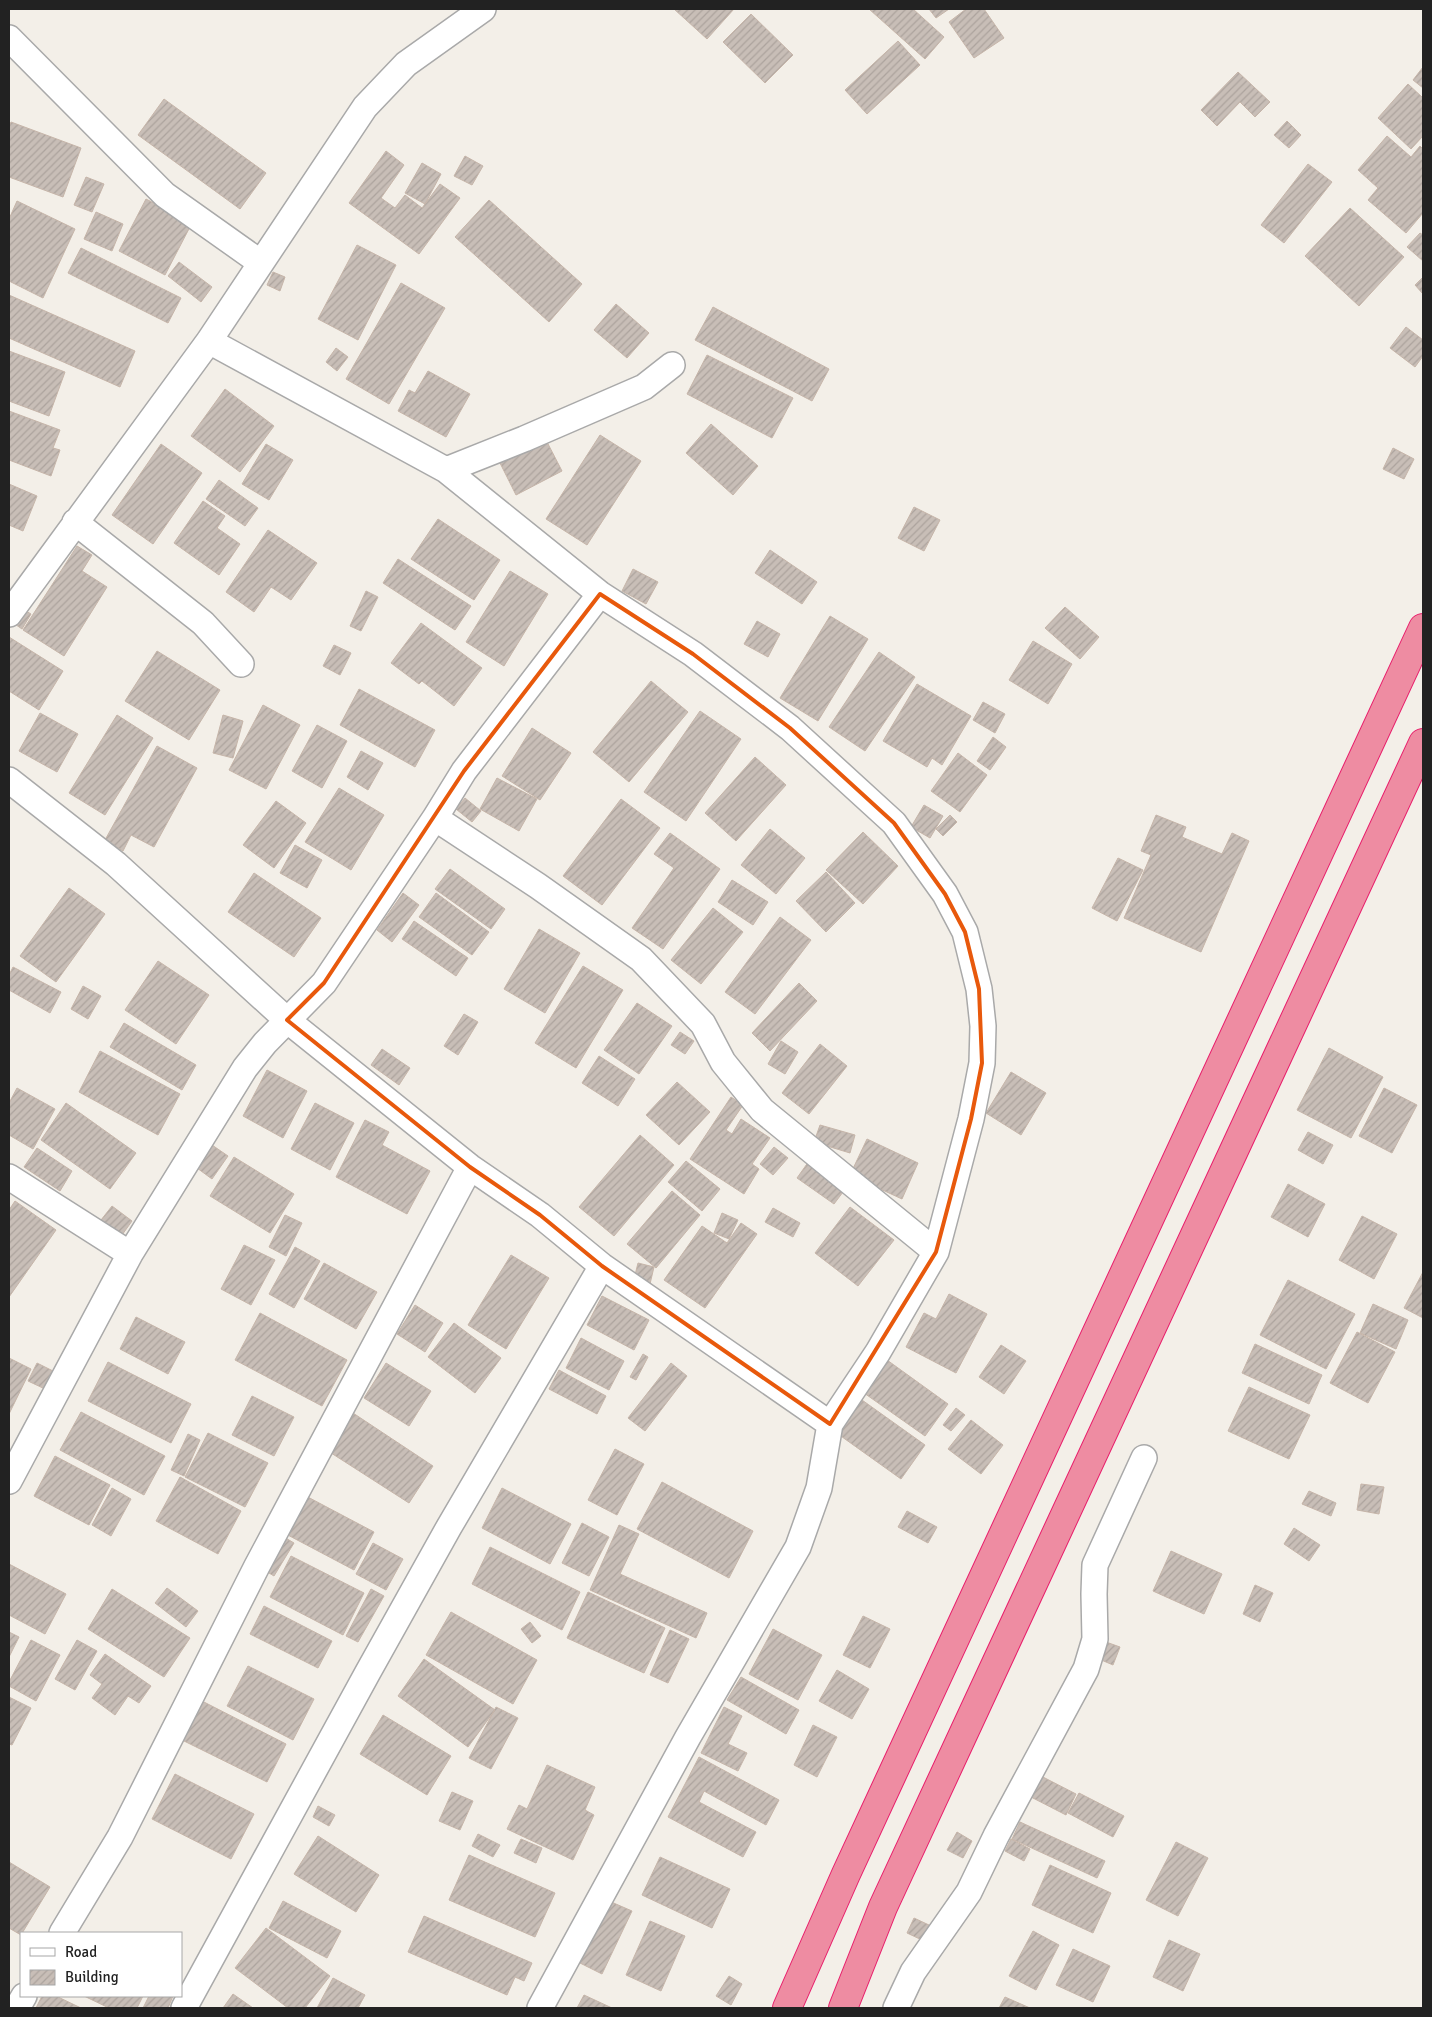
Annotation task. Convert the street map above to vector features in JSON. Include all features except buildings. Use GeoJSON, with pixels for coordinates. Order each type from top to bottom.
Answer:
{"type":"FeatureCollection","features":[{"type":"Feature","properties":{"kind":"highway"},"geometry":{"type":"LineString","coordinates":[[787,2008],[846,1874],[1423,628]]}},
{"type":"Feature","properties":{"kind":"highway"},"geometry":{"type":"LineString","coordinates":[[843,2008],[883,1907],[1423,743]]}},
{"type":"Feature","properties":{"kind":"street"},"geometry":{"type":"LineString","coordinates":[[9,614],[209,341],[365,107],[406,64],[483,9]]}},
{"type":"Feature","properties":{"kind":"street"},"geometry":{"type":"LineString","coordinates":[[9,38],[165,195],[261,263]]}},
{"type":"Feature","properties":{"kind":"street"},"geometry":{"type":"LineString","coordinates":[[209,341],[446,470],[600,594],[693,654],[790,728],[894,823],[945,894],[965,932],[978,989],[982,1026],[982,1063],[972,1119],[936,1252],[878,1352],[830,1424],[819,1488],[798,1547],[688,1737],[540,2008]]}},
{"type":"Feature","properties":{"kind":"street"},"geometry":{"type":"LineString","coordinates":[[446,470],[524,439],[644,387],[672,364]]}},
{"type":"Feature","properties":{"kind":"street"},"geometry":{"type":"LineString","coordinates":[[75,522],[203,623],[241,664]]}},
{"type":"Feature","properties":{"kind":"street"},"geometry":{"type":"LineString","coordinates":[[9,1481],[130,1254],[245,1068],[265,1043],[324,983],[435,818],[464,771],[600,594]]}},
{"type":"Feature","properties":{"kind":"street"},"geometry":{"type":"LineString","coordinates":[[9,780],[116,864],[287,1020],[470,1167],[540,1215],[602,1266],[830,1424]]}},
{"type":"Feature","properties":{"kind":"street"},"geometry":{"type":"LineString","coordinates":[[435,818],[538,886],[641,959],[703,1024],[723,1062],[762,1110],[936,1252]]}},
{"type":"Feature","properties":{"kind":"street"},"geometry":{"type":"LineString","coordinates":[[63,1932],[120,1838],[257,1566],[470,1167]]}},
{"type":"Feature","properties":{"kind":"street"},"geometry":{"type":"LineString","coordinates":[[9,1178],[130,1254]]}},
{"type":"Feature","properties":{"kind":"street"},"geometry":{"type":"LineString","coordinates":[[184,2008],[416,1586],[602,1266]]}},
{"type":"Feature","properties":{"kind":"street"},"geometry":{"type":"LineString","coordinates":[[896,2008],[913,1972],[970,1892],[996,1836],[1086,1669],[1095,1639],[1095,1565],[1144,1458]]}},
{"type":"Feature","properties":{"kind":"street"},"geometry":{"type":"LineString","coordinates":[[16,2008],[23,1997]]}},
{"type":"Feature","properties":{"kind":"highlighted area"},"geometry":{"type":"Polygon","coordinates":[[[600,594],[693,654],[790,728],[894,823],[945,894],[965,932],[979,989],[982,1063],[971,1119],[936,1252],[830,1424],[602,1266],[540,1215],[470,1167],[287,1020],[324,983],[464,771],[600,594]]]}}]}
